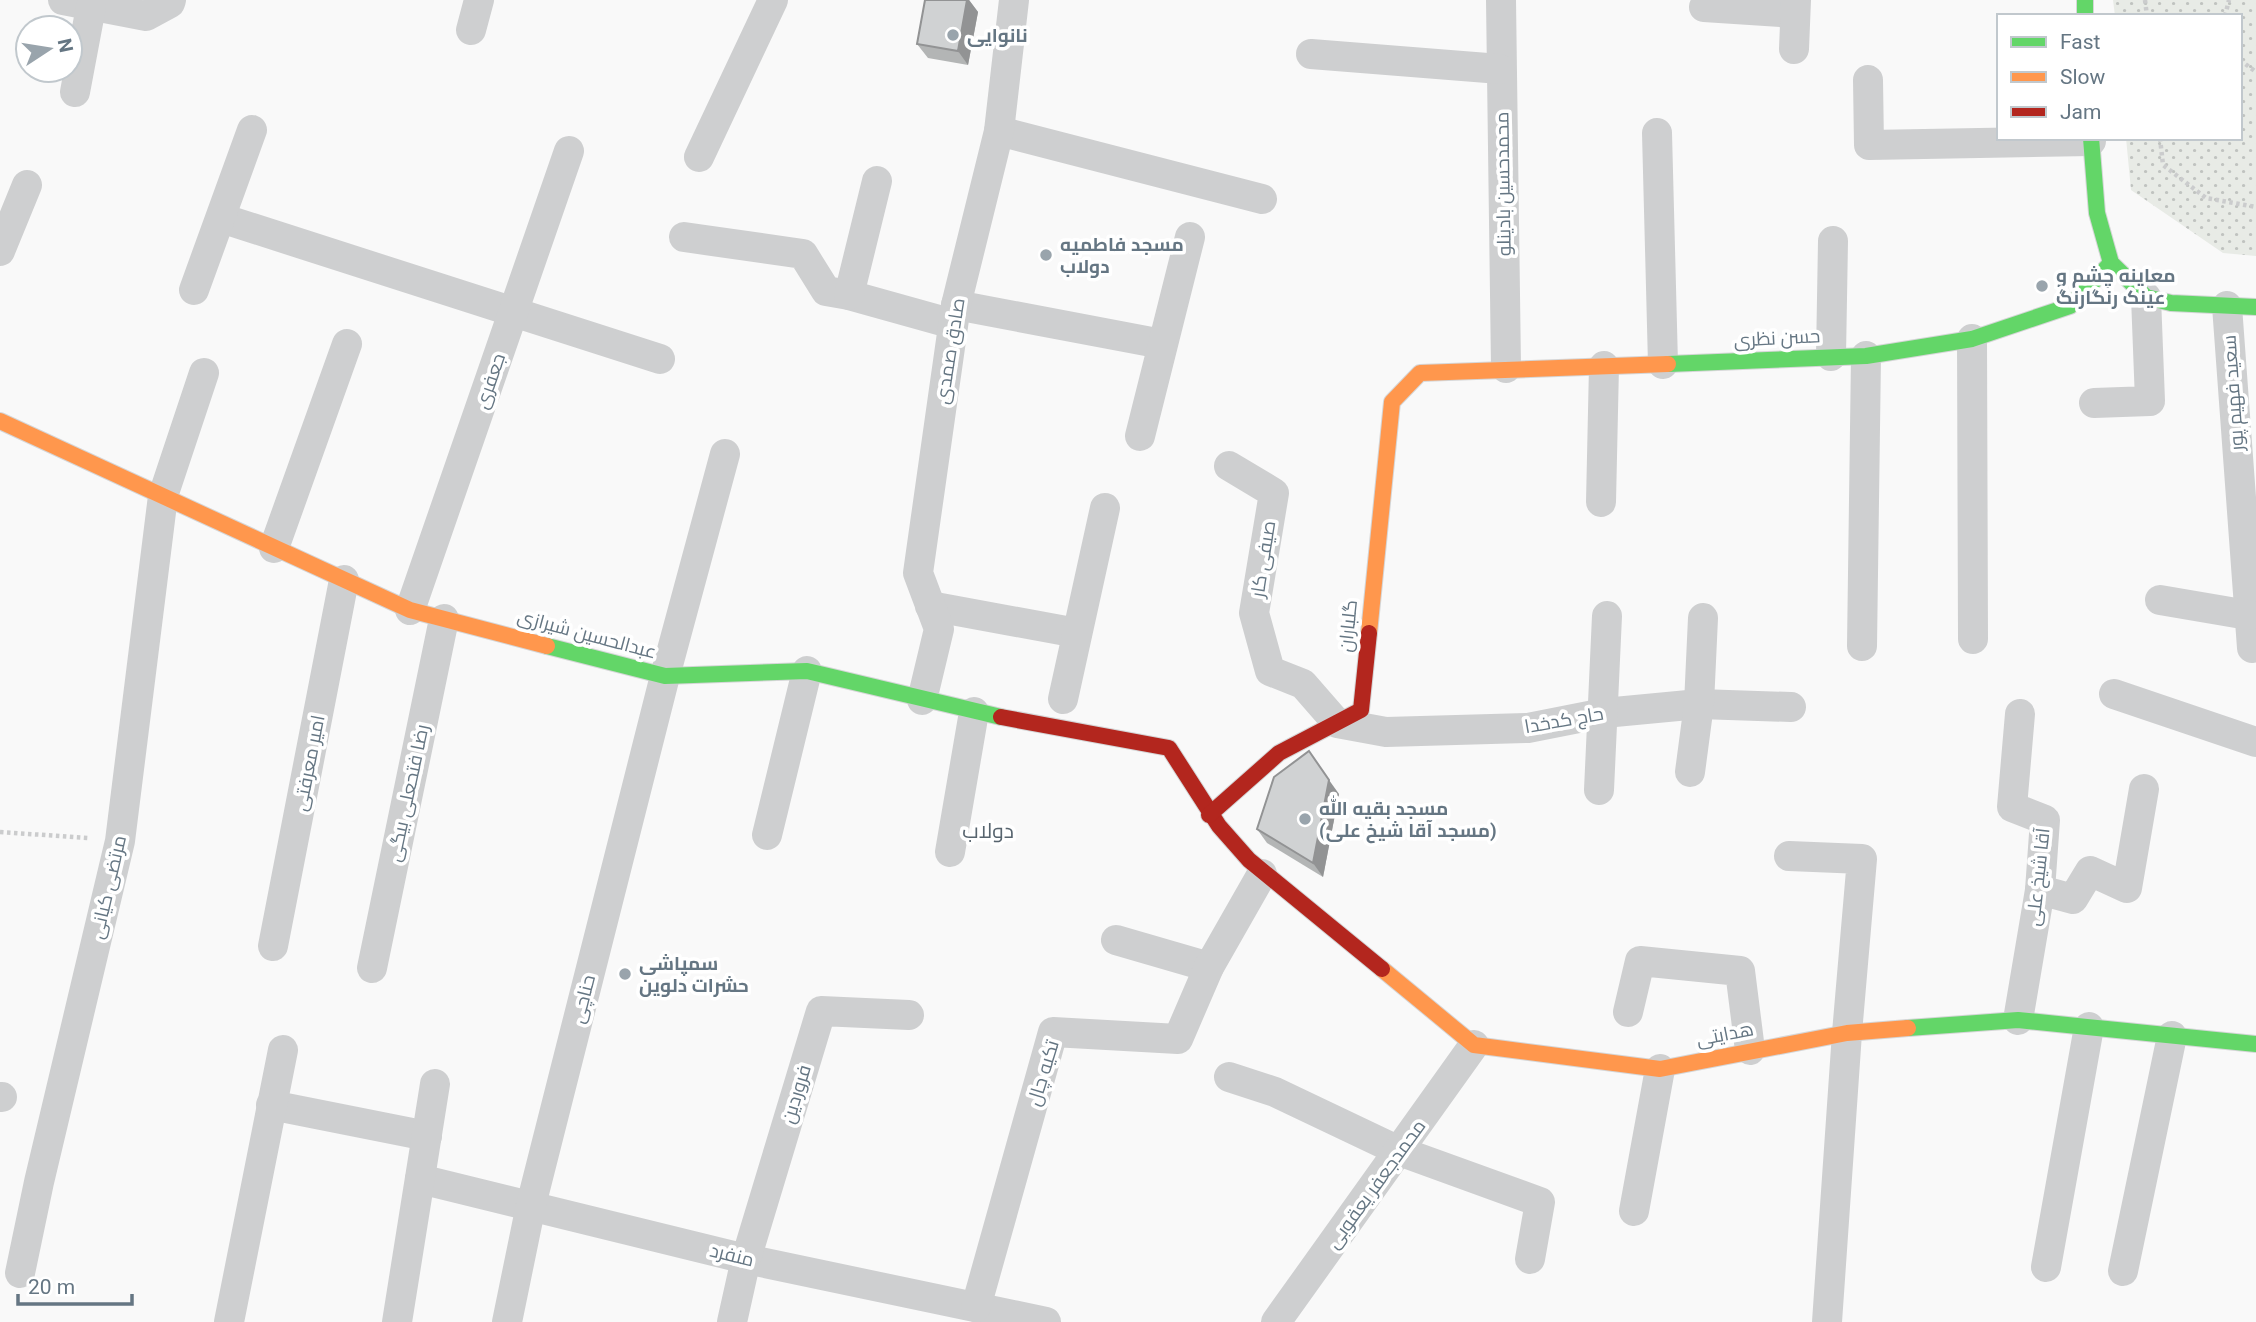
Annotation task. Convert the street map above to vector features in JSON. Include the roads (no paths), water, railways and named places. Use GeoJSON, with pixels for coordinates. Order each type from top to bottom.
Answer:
{"type":"FeatureCollection","features":[{"type":"Feature","properties":{"kind":"street"},"geometry":{"type":"LineString","coordinates":[[75,92],[77,4],[146,16],[172,0]]}},
{"type":"Feature","properties":{"kind":"street"},"geometry":{"type":"LineString","coordinates":[[471,30],[479,0]]}},
{"type":"Feature","properties":{"kind":"street"},"geometry":{"type":"LineString","coordinates":[[699,157],[773,0]]}},
{"type":"Feature","properties":{"kind":"street","name":"صادق صمدی"},"geometry":{"type":"LineString","coordinates":[[922,701],[939,629],[918,573],[955,314],[999,131],[1014,0]]}},
{"type":"Feature","properties":{"kind":"street","name":"محمدحسین بادینلو"},"geometry":{"type":"LineString","coordinates":[[1501,0],[1506,368]]}},
{"type":"Feature","properties":{"kind":"street"},"geometry":{"type":"LineString","coordinates":[[1704,7],[1795,6],[1794,49]]}},
{"type":"Feature","properties":{"kind":"street"},"geometry":{"type":"LineString","coordinates":[[1311,54],[1500,69]]}},
{"type":"Feature","properties":{"kind":"street"},"geometry":{"type":"LineString","coordinates":[[1868,80],[1869,145],[2054,140]]}},
{"type":"Feature","properties":{"kind":"street"},"geometry":{"type":"LineString","coordinates":[[194,290],[252,130]]}},
{"type":"Feature","properties":{"kind":"street"},"geometry":{"type":"LineString","coordinates":[[999,131],[1262,199]]}},
{"type":"Feature","properties":{"kind":"street"},"geometry":{"type":"LineString","coordinates":[[1657,133],[1663,364]]}},
{"type":"Feature","properties":{"kind":"street"},"geometry":{"type":"LineString","coordinates":[[2091,140],[2097,212],[2111,263],[2146,297],[2171,303],[2241,306]]}},
{"type":"Feature","properties":{"kind":"street","name":"جعفری"},"geometry":{"type":"LineString","coordinates":[[410,610],[569,151]]}},
{"type":"Feature","properties":{"kind":"street"},"geometry":{"type":"LineString","coordinates":[[849,295],[877,181]]}},
{"type":"Feature","properties":{"kind":"street"},"geometry":{"type":"LineString","coordinates":[[0,251],[27,185]]}},
{"type":"Feature","properties":{"kind":"street"},"geometry":{"type":"LineString","coordinates":[[220,218],[660,359]]}},
{"type":"Feature","properties":{"kind":"street"},"geometry":{"type":"LineString","coordinates":[[684,237],[803,254],[826,291],[955,314],[1163,344]]}},
{"type":"Feature","properties":{"kind":"street"},"geometry":{"type":"LineString","coordinates":[[1140,436],[1190,237]]}},
{"type":"Feature","properties":{"kind":"street"},"geometry":{"type":"LineString","coordinates":[[1831,356],[1833,241]]}},
{"type":"Feature","properties":{"kind":"street","name":"حسن نظری"},"geometry":{"type":"LineString","coordinates":[[1420,373],[1866,356],[1972,339],[2070,306],[2111,263]]}},
{"type":"Feature","properties":{"kind":"street"},"geometry":{"type":"LineString","coordinates":[[2094,403],[2150,401],[2146,297]]}},
{"type":"Feature","properties":{"kind":"street","name":"سعید فهیم پور"},"geometry":{"type":"LineString","coordinates":[[2241,306],[2248,615],[2252,648]]}},
{"type":"Feature","properties":{"kind":"street"},"geometry":{"type":"LineString","coordinates":[[1972,339],[1973,639]]}},
{"type":"Feature","properties":{"kind":"street"},"geometry":{"type":"LineString","coordinates":[[274,548],[347,344]]}},
{"type":"Feature","properties":{"kind":"street"},"geometry":{"type":"LineString","coordinates":[[1862,646],[1866,356]]}},
{"type":"Feature","properties":{"kind":"street"},"geometry":{"type":"LineString","coordinates":[[1601,502],[1604,366]]}},
{"type":"Feature","properties":{"kind":"street","name":"مرتضی کیانی"},"geometry":{"type":"LineString","coordinates":[[20,1273],[120,841],[163,496],[204,373]]}},
{"type":"Feature","properties":{"kind":"street","name":"گلباران"},"geometry":{"type":"LineString","coordinates":[[1209,815],[1279,753],[1361,710],[1392,402],[1420,373]]}},
{"type":"Feature","properties":{"kind":"street","name":"عبدالحسین شیرازی"},"geometry":{"type":"LineString","coordinates":[[0,421],[410,610],[665,676],[807,671],[922,701],[1170,748],[1209,815],[1262,874]]}},
{"type":"Feature","properties":{"kind":"street","name":"حناچی"},"geometry":{"type":"LineString","coordinates":[[507,1322],[531,1205],[665,676],[726,454]]}},
{"type":"Feature","properties":{"kind":"street","name":"صیفی کار"},"geometry":{"type":"LineString","coordinates":[[1229,466],[1274,493],[1254,613],[1270,671],[1303,684],[1337,723]]}},
{"type":"Feature","properties":{"kind":"street"},"geometry":{"type":"LineString","coordinates":[[1063,699],[1105,508]]}},
{"type":"Feature","properties":{"kind":"street","name":"امیر معرفتی"},"geometry":{"type":"LineString","coordinates":[[273,946],[344,580]]}},
{"type":"Feature","properties":{"kind":"street"},"geometry":{"type":"LineString","coordinates":[[2160,600],[2248,615]]}},
{"type":"Feature","properties":{"kind":"street"},"geometry":{"type":"LineString","coordinates":[[930,606],[1077,633]]}},
{"type":"Feature","properties":{"kind":"street"},"geometry":{"type":"LineString","coordinates":[[1599,790],[1607,616]]}},
{"type":"Feature","properties":{"kind":"street"},"geometry":{"type":"LineString","coordinates":[[1690,772],[1699,704],[1703,618]]}},
{"type":"Feature","properties":{"kind":"street","name":"رضا فتحعلی بیگی"},"geometry":{"type":"LineString","coordinates":[[372,968],[444,619]]}},
{"type":"Feature","properties":{"kind":"street"},"geometry":{"type":"LineString","coordinates":[[767,835],[807,671]]}},
{"type":"Feature","properties":{"kind":"street"},"geometry":{"type":"LineString","coordinates":[[2114,694],[2256,742]]}},
{"type":"Feature","properties":{"kind":"street","name":"حاج کدخدا"},"geometry":{"type":"LineString","coordinates":[[1337,723],[1386,732],[1528,728],[1604,713],[1699,704],[1791,707]]}},
{"type":"Feature","properties":{"kind":"street"},"geometry":{"type":"LineString","coordinates":[[950,852],[974,712]]}},
{"type":"Feature","properties":{"kind":"street","name":"آقا شیخ علی"},"geometry":{"type":"LineString","coordinates":[[2018,1020],[2040,890],[2045,820],[2012,807],[2020,714]]}},
{"type":"Feature","properties":{"kind":"street"},"geometry":{"type":"LineString","coordinates":[[2040,890],[2073,900],[2090,871],[2127,888],[2144,789]]}},
{"type":"Feature","properties":{"kind":"street"},"geometry":{"type":"LineString","coordinates":[[1789,856],[1862,859],[1827,1322]]}},
{"type":"Feature","properties":{"kind":"street"},"geometry":{"type":"LineString","coordinates":[[1262,874],[1285,889],[1474,1045]]}},
{"type":"Feature","properties":{"kind":"street","name":"تکیه چال"},"geometry":{"type":"LineString","coordinates":[[976,1307],[1053,1032],[1178,1039],[1209,967],[1262,874]]}},
{"type":"Feature","properties":{"kind":"street"},"geometry":{"type":"LineString","coordinates":[[1116,940],[1209,967]]}},
{"type":"Feature","properties":{"kind":"street"},"geometry":{"type":"LineString","coordinates":[[1628,1012],[1640,961],[1740,971],[1750,1050]]}},
{"type":"Feature","properties":{"kind":"street","name":"فروردین"},"geometry":{"type":"LineString","coordinates":[[746,1259],[821,1012],[909,1015]]}},
{"type":"Feature","properties":{"kind":"street","name":"هدایتی"},"geometry":{"type":"LineString","coordinates":[[1474,1045],[1660,1069],[1847,1033],[2018,1020],[2256,1044]]}},
{"type":"Feature","properties":{"kind":"street"},"geometry":{"type":"LineString","coordinates":[[2046,1267],[2089,1027]]}},
{"type":"Feature","properties":{"kind":"street"},"geometry":{"type":"LineString","coordinates":[[2123,1271],[2172,1036]]}},
{"type":"Feature","properties":{"kind":"street","name":"محمدجعفر یعقوبی"},"geometry":{"type":"LineString","coordinates":[[1276,1322],[1474,1045]]}},
{"type":"Feature","properties":{"kind":"street"},"geometry":{"type":"LineString","coordinates":[[229,1322],[283,1050]]}},
{"type":"Feature","properties":{"kind":"street"},"geometry":{"type":"LineString","coordinates":[[1634,1211],[1660,1069]]}},
{"type":"Feature","properties":{"kind":"street"},"geometry":{"type":"LineString","coordinates":[[1229,1077],[1275,1092],[1399,1152],[1540,1202],[1530,1259]]}},
{"type":"Feature","properties":{"kind":"street"},"geometry":{"type":"LineString","coordinates":[[397,1322],[435,1084]]}},
{"type":"Feature","properties":{"kind":"street"},"geometry":{"type":"LineString","coordinates":[[271,1105],[427,1136]]}},
{"type":"Feature","properties":{"kind":"street","name":"منفرد"},"geometry":{"type":"LineString","coordinates":[[420,1179],[746,1259],[1046,1322]]}},
{"type":"Feature","properties":{"kind":"street"},"geometry":{"type":"LineString","coordinates":[[732,1322],[746,1259]]}},
{"type":"Feature","properties":{"kind":"place","name":"نانوایی"},"geometry":{"type":"Point","coordinates":[953,35]}},
{"type":"Feature","properties":{"kind":"place","name":"مسجد فاطمیه دولاب"},"geometry":{"type":"Point","coordinates":[1046,255]}},
{"type":"Feature","properties":{"kind":"place","name":"معاینه چشم و عینک رنگارنگ"},"geometry":{"type":"Point","coordinates":[2042,286]}},
{"type":"Feature","properties":{"kind":"place","name":"مسجد بقیه الله (مسجد آقا شیخ علی)"},"geometry":{"type":"Point","coordinates":[1305,819]}},
{"type":"Feature","properties":{"kind":"place","name":"سمپاشی حشرات دلوین"},"geometry":{"type":"Point","coordinates":[625,974]}},
{"type":"Feature","properties":{"kind":"district","name":"دولاب"},"geometry":{"type":"Point","coordinates":[988,831]}}]}
